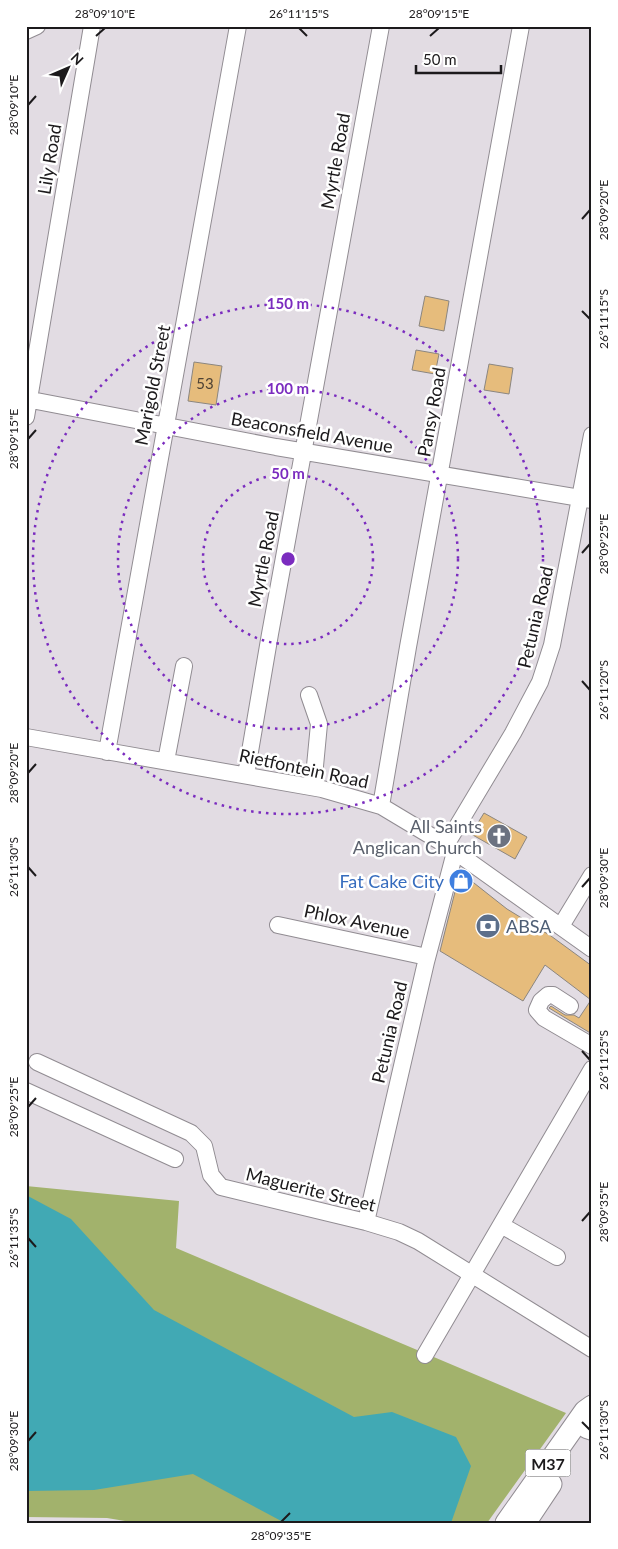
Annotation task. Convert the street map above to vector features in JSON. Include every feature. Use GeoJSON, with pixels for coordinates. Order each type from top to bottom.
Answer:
{"type":"FeatureCollection","features":[{"type":"Feature","properties":{"kind":"main road","name":"M37"},"geometry":{"type":"LineString","coordinates":[[506,1523],[581,1417],[592,1406]]}},
{"type":"Feature","properties":{"kind":"main road","name":"M37"},"geometry":{"type":"LineString","coordinates":[[525,1523],[590,1428]]}},
{"type":"Feature","properties":{"kind":"street"},"geometry":{"type":"LineString","coordinates":[[26,31],[38,26]]}},
{"type":"Feature","properties":{"kind":"street","name":"Lily Road"},"geometry":{"type":"LineString","coordinates":[[26,418],[92,26]]}},
{"type":"Feature","properties":{"kind":"street","name":"Marigold Street"},"geometry":{"type":"LineString","coordinates":[[107,752],[238,26]]}},
{"type":"Feature","properties":{"kind":"street","name":"Myrtle Road"},"geometry":{"type":"LineString","coordinates":[[246,775],[381,26]]}},
{"type":"Feature","properties":{"kind":"street","name":"Pansy Road"},"geometry":{"type":"LineString","coordinates":[[381,806],[408,647],[521,26]]}},
{"type":"Feature","properties":{"kind":"street","name":"Beaconsfield Avenue"},"geometry":{"type":"LineString","coordinates":[[28,400],[303,451],[586,499]]}},
{"type":"Feature","properties":{"kind":"street","name":"Petunia Road"},"geometry":{"type":"LineString","coordinates":[[366,1222],[451,848],[540,682],[552,645],[586,499],[592,435]]}},
{"type":"Feature","properties":{"kind":"street"},"geometry":{"type":"LineString","coordinates":[[166,761],[184,666]]}},
{"type":"Feature","properties":{"kind":"street"},"geometry":{"type":"LineString","coordinates":[[309,695],[319,724],[313,787]]}},
{"type":"Feature","properties":{"kind":"street","name":"Rietfontein Road"},"geometry":{"type":"LineString","coordinates":[[26,737],[313,787],[381,806],[451,848],[592,949]]}},
{"type":"Feature","properties":{"kind":"street"},"geometry":{"type":"LineString","coordinates":[[561,926],[592,874]]}},
{"type":"Feature","properties":{"kind":"street","name":"Phlox Avenue"},"geometry":{"type":"LineString","coordinates":[[278,925],[427,957]]}},
{"type":"Feature","properties":{"kind":"street"},"geometry":{"type":"LineString","coordinates":[[570,1006],[548,995],[541,1001],[537,1010],[544,1018],[592,1046]]}},
{"type":"Feature","properties":{"kind":"street","name":"Maguerite Street"},"geometry":{"type":"LineString","coordinates":[[37,1062],[192,1132],[204,1146],[211,1175],[221,1187],[366,1222],[399,1232],[418,1241],[592,1349]]}},
{"type":"Feature","properties":{"kind":"street"},"geometry":{"type":"LineString","coordinates":[[425,1355],[592,1069]]}},
{"type":"Feature","properties":{"kind":"street"},"geometry":{"type":"LineString","coordinates":[[26,1091],[175,1160]]}},
{"type":"Feature","properties":{"kind":"street"},"geometry":{"type":"LineString","coordinates":[[501,1225],[557,1257]]}},
{"type":"Feature","properties":{"kind":"green space"},"geometry":{"type":"Polygon","coordinates":[[[26,1186],[179,1201],[176,1248],[566,1413],[487,1523],[137,1523],[107,1518],[26,1517],[26,1186]]]}},
{"type":"Feature","properties":{"kind":"water"},"geometry":{"type":"Polygon","coordinates":[[[26,1195],[71,1219],[154,1310],[354,1417],[392,1412],[456,1437],[471,1466],[451,1523],[285,1523],[193,1474],[94,1490],[26,1491],[26,1195]]]}},
{"type":"Feature","properties":{"kind":"building"},"geometry":{"type":"Polygon","coordinates":[[[425,296],[449,301],[444,331],[419,326],[425,296]]]}},
{"type":"Feature","properties":{"kind":"building"},"geometry":{"type":"Polygon","coordinates":[[[416,350],[439,354],[435,374],[412,370],[416,350]]]}},
{"type":"Feature","properties":{"kind":"building"},"geometry":{"type":"Polygon","coordinates":[[[194,362],[222,366],[216,405],[188,401],[194,362]]]}},
{"type":"Feature","properties":{"kind":"building"},"geometry":{"type":"Polygon","coordinates":[[[489,364],[513,368],[509,394],[484,390],[489,364]]]}},
{"type":"Feature","properties":{"kind":"building","name":"All Saints Anglican Church"},"geometry":{"type":"Polygon","coordinates":[[[484,813],[527,837],[515,859],[471,834],[484,813]]]}},
{"type":"Feature","properties":{"kind":"building"},"geometry":{"type":"Polygon","coordinates":[[[460,872],[507,909],[551,936],[592,966],[592,1034],[549,1008],[551,1006],[565,1015],[574,1015],[579,1018],[591,1000],[545,965],[523,1001],[440,951],[460,872]]]}},
{"type":"Feature","properties":{"kind":"place","name":"All Saints Anglican Church"},"geometry":{"type":"Point","coordinates":[499,836]}},
{"type":"Feature","properties":{"kind":"place","name":"Fat Cake City"},"geometry":{"type":"Point","coordinates":[461,881]}},
{"type":"Feature","properties":{"kind":"place","name":"ABSA"},"geometry":{"type":"Point","coordinates":[488,926]}}]}
